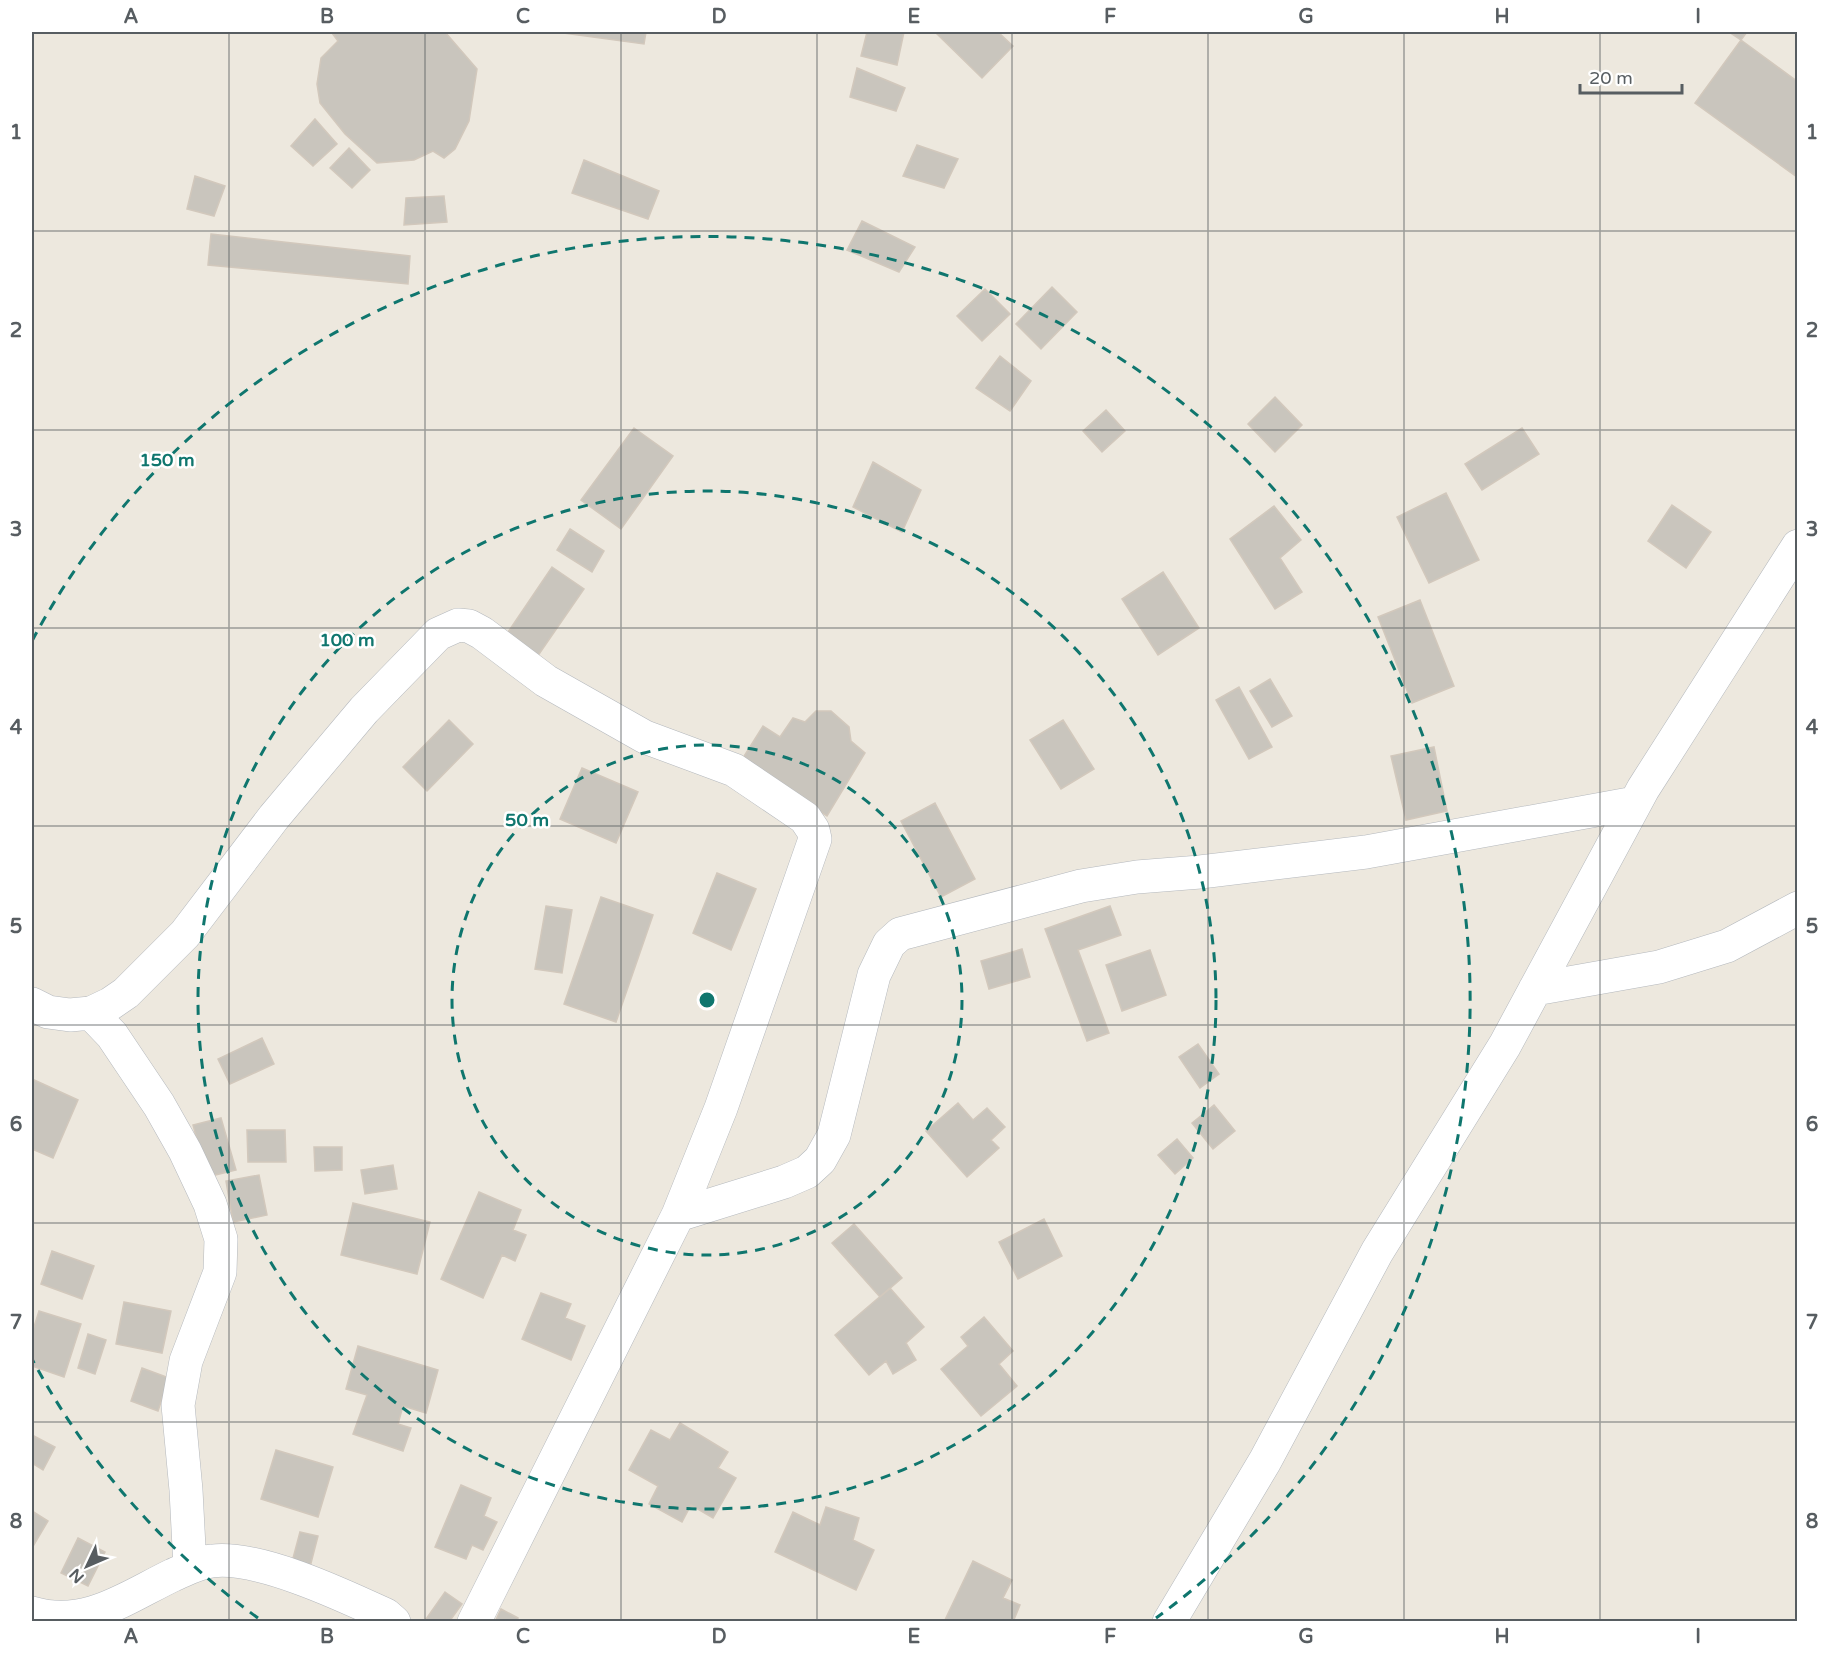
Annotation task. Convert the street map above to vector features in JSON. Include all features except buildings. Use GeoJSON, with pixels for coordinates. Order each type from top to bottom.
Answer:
{"type":"FeatureCollection","features":[{"type":"Feature","properties":{"kind":"street"},"geometry":{"type":"LineString","coordinates":[[1169,1622],[1265,1461],[1377,1252],[1505,1045],[1635,803],[1797,546]]}},
{"type":"Feature","properties":{"kind":"street"},"geometry":{"type":"LineString","coordinates":[[32,1004],[48,1012],[70,1015],[91,1013],[126,993],[185,934],[274,818],[357,719],[438,634],[458,625],[469,626],[482,633],[546,681],[645,736],[734,770],[805,818],[813,830],[815,839],[721,1108],[678,1215],[474,1622]]}},
{"type":"Feature","properties":{"kind":"street"},"geometry":{"type":"LineString","coordinates":[[678,1215],[784,1182],[807,1172],[820,1160],[834,1136],[874,975],[889,944],[900,934],[1081,886],[1137,877],[1200,872],[1366,852],[1635,803]]}},
{"type":"Feature","properties":{"kind":"street"},"geometry":{"type":"LineString","coordinates":[[1535,989],[1659,966],[1727,946],[1797,909]]}},
{"type":"Feature","properties":{"kind":"street"},"geometry":{"type":"LineString","coordinates":[[91,1013],[112,1035],[159,1105],[185,1151],[210,1204],[221,1239],[220,1272],[186,1361],[178,1405],[190,1567]]}},
{"type":"Feature","properties":{"kind":"street"},"geometry":{"type":"LineString","coordinates":[[32,1613],[44,1617],[77,1616],[108,1608],[190,1567],[211,1561],[233,1561],[253,1564],[318,1584],[386,1615],[394,1622]]}}]}
